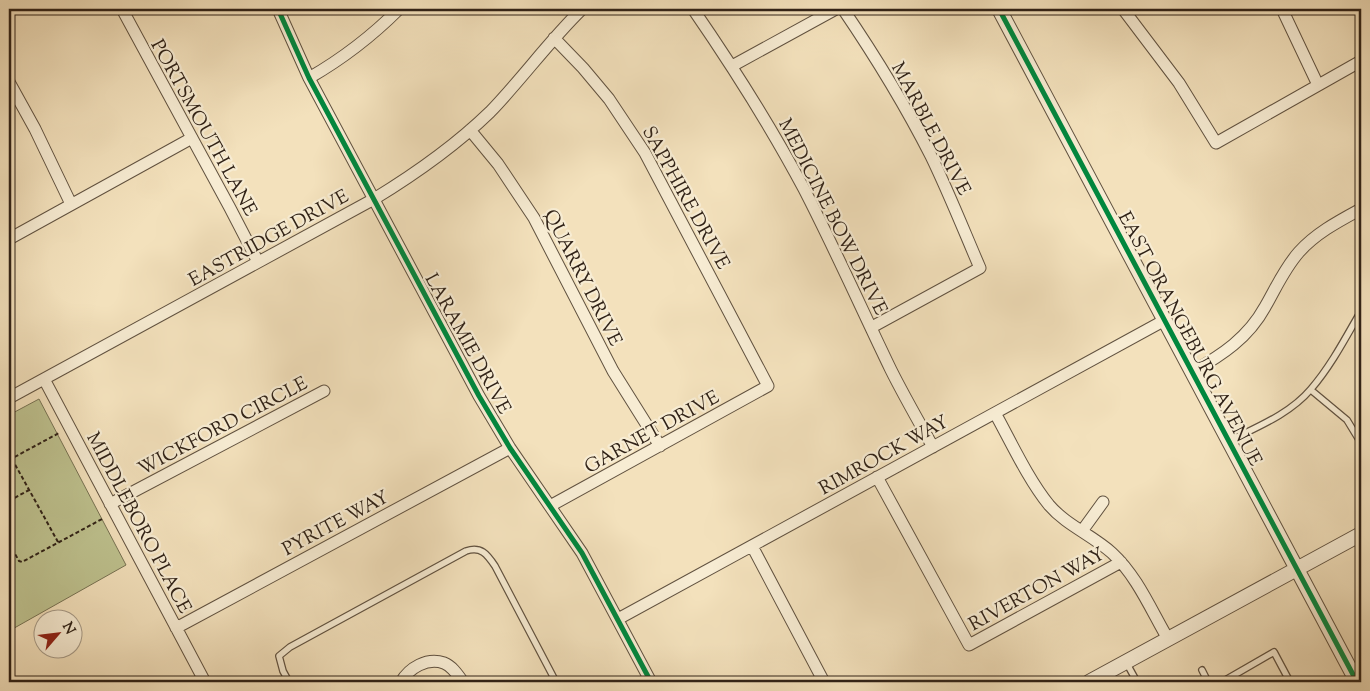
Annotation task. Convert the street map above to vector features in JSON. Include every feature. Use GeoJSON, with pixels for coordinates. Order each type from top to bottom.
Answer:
{"type":"FeatureCollection","features":[{"type":"Feature","properties":{"kind":"street","name":"PORTSMOUTH LANE"},"geometry":{"type":"LineString","coordinates":[[122,9],[258,262]]}},
{"type":"Feature","properties":{"kind":"street","name":"LARAMIE DRIVE"},"geometry":{"type":"LineString","coordinates":[[278,9],[309,78],[479,396],[510,448],[571,534],[651,682]]}},
{"type":"Feature","properties":{"kind":"street"},"geometry":{"type":"LineString","coordinates":[[309,78],[332,65],[363,42],[399,9]]}},
{"type":"Feature","properties":{"kind":"street","name":"EASTRIDGE DRIVE"},"geometry":{"type":"LineString","coordinates":[[9,398],[374,199],[439,156],[490,112],[554,38],[582,9]]}},
{"type":"Feature","properties":{"kind":"street","name":"MEDICINE BOW DRIVE"},"geometry":{"type":"LineString","coordinates":[[693,9],[732,66],[804,189],[892,371],[933,447]]}},
{"type":"Feature","properties":{"kind":"street"},"geometry":{"type":"LineString","coordinates":[[732,66],[836,9]]}},
{"type":"Feature","properties":{"kind":"street","name":"MARBLE DRIVE"},"geometry":{"type":"LineString","coordinates":[[843,9],[904,105],[945,186],[980,268],[872,327]]}},
{"type":"Feature","properties":{"kind":"street","name":"EAST ORANGEBURG AVENUE"},"geometry":{"type":"LineString","coordinates":[[999,9],[1357,682]]}},
{"type":"Feature","properties":{"kind":"street"},"geometry":{"type":"LineString","coordinates":[[1124,9],[1179,83],[1216,143],[1361,61]]}},
{"type":"Feature","properties":{"kind":"street"},"geometry":{"type":"LineString","coordinates":[[1282,9],[1318,85]]}},
{"type":"Feature","properties":{"kind":"street","name":"SAPPHIRE DRIVE"},"geometry":{"type":"LineString","coordinates":[[554,38],[583,68],[609,100],[645,153],[768,386]]}},
{"type":"Feature","properties":{"kind":"street"},"geometry":{"type":"LineString","coordinates":[[9,82],[35,129],[72,204]]}},
{"type":"Feature","properties":{"kind":"street","name":"QUARRY DRIVE"},"geometry":{"type":"LineString","coordinates":[[470,130],[511,182],[534,218],[613,370],[660,446]]}},
{"type":"Feature","properties":{"kind":"street"},"geometry":{"type":"LineString","coordinates":[[9,238],[192,138]]}},
{"type":"Feature","properties":{"kind":"street"},"geometry":{"type":"LineString","coordinates":[[1192,372],[1221,356],[1247,333],[1266,305],[1289,263],[1312,239],[1361,209]]}},
{"type":"Feature","properties":{"kind":"street","name":"RIMROCK WAY"},"geometry":{"type":"LineString","coordinates":[[618,619],[1165,320]]}},
{"type":"Feature","properties":{"kind":"street","name":"MIDDLEBORO PLACE"},"geometry":{"type":"LineString","coordinates":[[44,379],[205,682]]}},
{"type":"Feature","properties":{"kind":"street","name":"GARNET DRIVE"},"geometry":{"type":"LineString","coordinates":[[550,506],[768,386]]}},
{"type":"Feature","properties":{"kind":"street","name":"WICKFORD CIRCLE"},"geometry":{"type":"LineString","coordinates":[[110,504],[324,391]]}},
{"type":"Feature","properties":{"kind":"street"},"geometry":{"type":"LineString","coordinates":[[995,413],[1040,493],[1050,507],[1064,520],[1096,540],[1121,562],[1133,578],[1168,639]]}},
{"type":"Feature","properties":{"kind":"street","name":"PYRITE WAY"},"geometry":{"type":"LineString","coordinates":[[176,628],[510,448]]}},
{"type":"Feature","properties":{"kind":"street","name":"RIVERTON WAY"},"geometry":{"type":"LineString","coordinates":[[877,477],[969,645],[1121,562]]}},
{"type":"Feature","properties":{"kind":"street"},"geometry":{"type":"LineString","coordinates":[[1082,531],[1103,502]]}},
{"type":"Feature","properties":{"kind":"street"},"geometry":{"type":"LineString","coordinates":[[1089,682],[1361,534]]}},
{"type":"Feature","properties":{"kind":"street"},"geometry":{"type":"LineString","coordinates":[[752,546],[824,682]]}},
{"type":"Feature","properties":{"kind":"street"},"geometry":{"type":"LineString","coordinates":[[401,682],[407,672],[414,667],[437,662],[451,668],[463,682]]}},
{"type":"Feature","properties":{"kind":"lane"},"geometry":{"type":"LineString","coordinates":[[1229,441],[1276,417],[1311,390],[1361,311]]}},
{"type":"Feature","properties":{"kind":"lane"},"geometry":{"type":"LineString","coordinates":[[1311,390],[1347,420],[1361,443]]}},
{"type":"Feature","properties":{"kind":"lane"},"geometry":{"type":"LineString","coordinates":[[289,682],[283,671],[279,656],[290,647],[466,551],[474,549],[482,550],[495,566],[556,682]]}},
{"type":"Feature","properties":{"kind":"lane"},"geometry":{"type":"LineString","coordinates":[[1222,682],[1274,652],[1290,682]]}},
{"type":"Feature","properties":{"kind":"lane"},"geometry":{"type":"LineString","coordinates":[[1126,662],[1137,682]]}},
{"type":"Feature","properties":{"kind":"lane"},"geometry":{"type":"LineString","coordinates":[[1202,670],[1208,682]]}},
{"type":"Feature","properties":{"kind":"path"},"geometry":{"type":"LineString","coordinates":[[58,542],[30,490],[10,459],[60,433]]}},
{"type":"Feature","properties":{"kind":"path"},"geometry":{"type":"LineString","coordinates":[[9,501],[30,490]]}},
{"type":"Feature","properties":{"kind":"path"},"geometry":{"type":"LineString","coordinates":[[9,543],[22,562],[104,518]]}},
{"type":"Feature","properties":{"kind":"green space"},"geometry":{"type":"Polygon","coordinates":[[[39,399],[126,565],[50,608],[32,608],[32,618],[9,631],[9,415],[39,399]]]}},
{"type":"Feature","properties":{"kind":"cycle path"},"geometry":{"type":"LineString","coordinates":[[278,9],[309,78],[479,396],[510,448],[582,553],[651,682]]}},
{"type":"Feature","properties":{"kind":"cycle path"},"geometry":{"type":"LineString","coordinates":[[999,9],[1357,682]]}}]}
